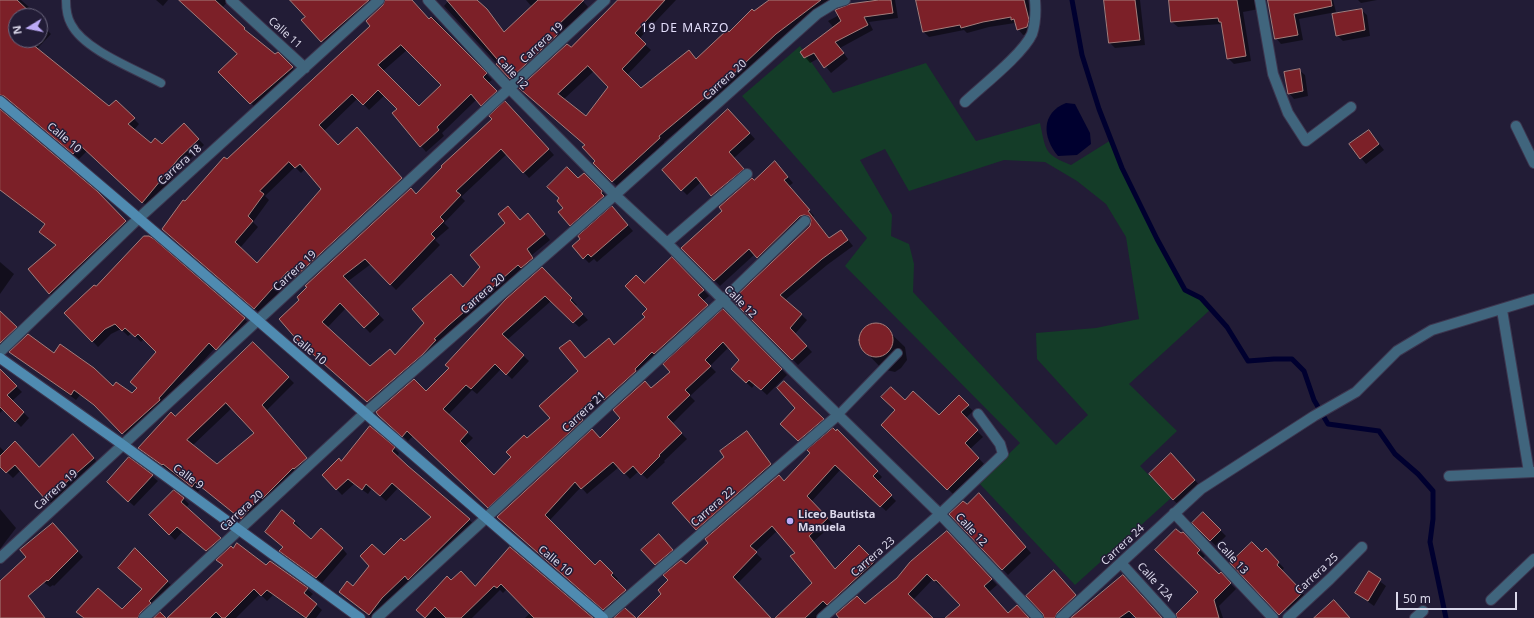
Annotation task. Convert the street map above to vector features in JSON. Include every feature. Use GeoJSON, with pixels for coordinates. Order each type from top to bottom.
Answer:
{"type":"FeatureCollection","features":[{"type":"Feature","properties":{"kind":"main road","name":"Calle 10"},"geometry":{"type":"LineString","coordinates":[[0,101],[140,217],[258,322],[604,618]]}},
{"type":"Feature","properties":{"kind":"main road","name":"Calle 9"},"geometry":{"type":"LineString","coordinates":[[0,358],[123,445],[360,618]]}},
{"type":"Feature","properties":{"kind":"street","name":"Calle 11"},"geometry":{"type":"LineString","coordinates":[[231,0],[305,68]]}},
{"type":"Feature","properties":{"kind":"street","name":"Carrera 18"},"geometry":{"type":"LineString","coordinates":[[0,352],[140,217],[379,0]]}},
{"type":"Feature","properties":{"kind":"street","name":"Calle 12"},"geometry":{"type":"LineString","coordinates":[[428,0],[510,89],[615,195],[667,243],[722,301],[940,514],[1038,618]]}},
{"type":"Feature","properties":{"kind":"street","name":"Carrera 20"},"geometry":{"type":"LineString","coordinates":[[144,618],[365,413],[615,195],[817,14],[835,3],[845,0]]}},
{"type":"Feature","properties":{"kind":"street"},"geometry":{"type":"LineString","coordinates":[[965,102],[1025,45],[1036,20],[1035,0]]}},
{"type":"Feature","properties":{"kind":"street"},"geometry":{"type":"LineString","coordinates":[[1260,0],[1273,74],[1288,113],[1306,141],[1351,107]]}},
{"type":"Feature","properties":{"kind":"street","name":"Carrera 19"},"geometry":{"type":"LineString","coordinates":[[0,558],[510,89],[601,1]]}},
{"type":"Feature","properties":{"kind":"street"},"geometry":{"type":"LineString","coordinates":[[1516,126],[1534,163]]}},
{"type":"Feature","properties":{"kind":"street"},"geometry":{"type":"LineString","coordinates":[[667,243],[747,174]]}},
{"type":"Feature","properties":{"kind":"street","name":"Carrera 21"},"geometry":{"type":"LineString","coordinates":[[377,618],[722,301],[805,221]]}},
{"type":"Feature","properties":{"kind":"street","name":"Carrera 24"},"geometry":{"type":"LineString","coordinates":[[1061,618],[1201,489],[1314,416],[1356,392],[1397,352],[1432,330],[1502,310],[1534,299]]}},
{"type":"Feature","properties":{"kind":"street"},"geometry":{"type":"LineString","coordinates":[[1449,476],[1532,472],[1502,310]]}},
{"type":"Feature","properties":{"kind":"street","name":"Carrera 23"},"geometry":{"type":"LineString","coordinates":[[822,618],[940,514],[1003,454],[1000,444],[978,414]]}},
{"type":"Feature","properties":{"kind":"street","name":"Carrera 22"},"geometry":{"type":"LineString","coordinates":[[604,618],[838,415]]}},
{"type":"Feature","properties":{"kind":"street","name":"Calle 13"},"geometry":{"type":"LineString","coordinates":[[1174,514],[1273,618]]}},
{"type":"Feature","properties":{"kind":"street","name":"Carrera 25"},"geometry":{"type":"LineString","coordinates":[[1288,618],[1330,580],[1362,547]]}},
{"type":"Feature","properties":{"kind":"street"},"geometry":{"type":"LineString","coordinates":[[1492,600],[1534,560]]}},
{"type":"Feature","properties":{"kind":"street","name":"Calle 12A"},"geometry":{"type":"LineString","coordinates":[[1121,563],[1171,618]]}},
{"type":"Feature","properties":{"kind":"lane"},"geometry":{"type":"LineString","coordinates":[[66,0],[66,11],[71,25],[82,38],[95,48],[161,83]]}},
{"type":"Feature","properties":{"kind":"lane"},"geometry":{"type":"LineString","coordinates":[[838,415],[898,353]]}},
{"type":"Feature","properties":{"kind":"green space"},"geometry":{"type":"Polygon","coordinates":[[[800,46],[833,93],[926,63],[976,141],[1040,123],[1045,146],[1056,158],[1071,165],[1111,140],[1122,168],[1157,239],[1185,290],[1201,298],[1211,309],[1129,384],[1177,431],[1140,466],[1171,498],[1075,585],[979,483],[1020,443],[845,266],[867,238],[742,96],[800,46]],[[885,149],[860,160],[892,215],[891,236],[909,244],[914,264],[913,292],[1056,445],[1088,415],[1037,359],[1036,333],[1096,328],[1139,319],[1126,237],[1106,204],[1077,181],[1045,162],[1004,160],[909,191],[885,149]]]}},
{"type":"Feature","properties":{"kind":"shaded area"},"geometry":{"type":"Polygon","coordinates":[[[1066,103],[1075,104],[1090,133],[1091,144],[1077,155],[1058,156],[1049,141],[1047,134],[1048,119],[1058,107],[1066,103]]]}},
{"type":"Feature","properties":{"kind":"building"},"geometry":{"type":"Polygon","coordinates":[[[0,0],[17,0],[26,8],[8,8],[8,48],[37,48],[109,106],[116,100],[135,118],[128,124],[151,143],[155,138],[162,144],[184,123],[199,139],[179,158],[142,203],[81,146],[73,154],[4,96],[0,95],[0,0]]]}},
{"type":"Feature","properties":{"kind":"building"},"geometry":{"type":"Polygon","coordinates":[[[179,0],[215,0],[245,28],[244,29],[275,54],[278,52],[293,67],[250,104],[218,72],[237,54],[179,0]]]}},
{"type":"Feature","properties":{"kind":"building"},"geometry":{"type":"Polygon","coordinates":[[[290,0],[369,0],[321,42],[301,20],[305,17],[290,0]]]}},
{"type":"Feature","properties":{"kind":"building"},"geometry":{"type":"Polygon","coordinates":[[[385,0],[412,0],[429,19],[431,17],[487,73],[483,77],[497,91],[481,106],[471,94],[437,127],[439,130],[420,147],[392,113],[397,109],[378,90],[363,105],[352,94],[319,125],[338,145],[357,127],[402,178],[295,277],[288,271],[254,309],[162,229],[183,200],[185,201],[224,157],[227,159],[370,26],[366,21],[383,5],[385,0]],[[401,45],[378,65],[419,106],[441,85],[401,45]],[[289,162],[260,191],[264,194],[248,216],[253,221],[235,242],[257,263],[321,189],[300,164],[295,168],[289,162]]]}},
{"type":"Feature","properties":{"kind":"building"},"geometry":{"type":"Polygon","coordinates":[[[447,0],[477,0],[487,9],[504,32],[538,0],[584,0],[554,29],[558,34],[510,79],[496,64],[499,62],[447,0]]]}},
{"type":"Feature","properties":{"kind":"building"},"geometry":{"type":"Polygon","coordinates":[[[618,0],[665,0],[635,33],[646,44],[622,69],[641,88],[689,50],[696,59],[727,30],[729,32],[752,9],[754,11],[769,0],[821,0],[776,34],[730,77],[659,136],[660,138],[612,182],[593,163],[595,161],[582,147],[585,145],[519,88],[567,44],[571,47],[618,0]],[[588,66],[558,94],[586,116],[608,87],[588,66]]]}},
{"type":"Feature","properties":{"kind":"building"},"geometry":{"type":"Polygon","coordinates":[[[891,0],[893,13],[864,17],[868,25],[835,42],[844,53],[824,68],[814,53],[804,58],[800,52],[841,21],[835,10],[850,4],[891,0]]]}},
{"type":"Feature","properties":{"kind":"building"},"geometry":{"type":"Polygon","coordinates":[[[916,0],[1024,0],[1029,20],[1027,27],[1017,30],[1014,19],[1011,20],[1011,17],[961,28],[960,25],[923,32],[916,0]]]}},
{"type":"Feature","properties":{"kind":"building"},"geometry":{"type":"Polygon","coordinates":[[[1104,0],[1135,0],[1140,40],[1109,43],[1104,0]]]}},
{"type":"Feature","properties":{"kind":"building"},"geometry":{"type":"Polygon","coordinates":[[[1169,0],[1237,0],[1246,56],[1227,59],[1221,22],[1219,22],[1218,18],[1171,22],[1169,0]]]}},
{"type":"Feature","properties":{"kind":"building"},"geometry":{"type":"Polygon","coordinates":[[[1268,0],[1331,0],[1332,6],[1294,14],[1298,35],[1275,39],[1268,0]]]}},
{"type":"Feature","properties":{"kind":"building"},"geometry":{"type":"Polygon","coordinates":[[[1362,9],[1365,30],[1336,36],[1332,14],[1362,9]]]}},
{"type":"Feature","properties":{"kind":"building"},"geometry":{"type":"Polygon","coordinates":[[[1300,69],[1303,91],[1288,94],[1284,72],[1300,69]]]}},
{"type":"Feature","properties":{"kind":"building"},"geometry":{"type":"Polygon","coordinates":[[[505,101],[549,149],[523,173],[501,149],[456,191],[461,195],[440,217],[444,221],[431,234],[435,238],[390,285],[365,259],[343,276],[379,314],[364,328],[340,303],[322,322],[370,366],[390,349],[395,355],[424,323],[412,309],[451,274],[463,287],[480,267],[470,255],[505,223],[498,214],[508,206],[520,220],[528,213],[545,234],[527,249],[533,258],[521,268],[518,265],[434,339],[436,340],[422,355],[367,402],[298,341],[279,319],[299,300],[297,297],[307,287],[305,286],[411,188],[416,194],[442,167],[441,166],[492,119],[489,116],[505,101]]]}},
{"type":"Feature","properties":{"kind":"building"},"geometry":{"type":"Polygon","coordinates":[[[0,109],[97,191],[126,221],[49,294],[28,269],[56,245],[39,232],[45,224],[0,190],[0,109]]]}},
{"type":"Feature","properties":{"kind":"building"},"geometry":{"type":"Polygon","coordinates":[[[728,109],[750,133],[729,152],[744,169],[711,196],[696,177],[681,191],[662,170],[728,109]]]}},
{"type":"Feature","properties":{"kind":"building"},"geometry":{"type":"Polygon","coordinates":[[[1369,130],[1379,144],[1360,159],[1349,144],[1369,130]]]}},
{"type":"Feature","properties":{"kind":"building"},"geometry":{"type":"Polygon","coordinates":[[[775,161],[788,177],[784,180],[810,210],[808,211],[829,238],[841,230],[848,240],[822,259],[780,295],[802,314],[790,328],[807,346],[792,360],[732,300],[810,226],[811,220],[809,216],[800,216],[757,258],[749,249],[714,281],[681,248],[722,211],[719,207],[752,178],[754,180],[775,161]]]}},
{"type":"Feature","properties":{"kind":"building"},"geometry":{"type":"Polygon","coordinates":[[[567,167],[578,178],[584,173],[602,191],[601,193],[604,196],[570,226],[558,212],[563,208],[557,201],[559,198],[547,187],[567,167]]]}},
{"type":"Feature","properties":{"kind":"building"},"geometry":{"type":"Polygon","coordinates":[[[612,206],[628,225],[591,257],[588,254],[583,259],[572,246],[580,239],[578,236],[612,206]]]}},
{"type":"Feature","properties":{"kind":"building"},"geometry":{"type":"Polygon","coordinates":[[[144,236],[149,236],[154,239],[245,318],[216,350],[209,343],[159,398],[160,400],[122,434],[94,405],[74,390],[71,395],[9,352],[28,334],[54,353],[60,344],[94,368],[113,386],[116,382],[132,393],[137,388],[130,382],[156,352],[138,334],[135,337],[125,328],[122,331],[115,324],[105,329],[92,342],[64,313],[94,285],[96,286],[144,236]]]}},
{"type":"Feature","properties":{"kind":"building"},"geometry":{"type":"Polygon","coordinates":[[[672,257],[704,290],[698,295],[708,305],[654,354],[652,352],[635,369],[636,371],[604,400],[599,394],[577,413],[583,420],[488,508],[407,431],[402,437],[376,412],[414,379],[426,391],[449,368],[445,365],[506,299],[542,267],[572,298],[570,300],[583,314],[573,323],[545,296],[502,334],[524,355],[506,375],[495,364],[471,389],[466,385],[443,409],[468,432],[460,441],[494,475],[511,457],[506,452],[524,435],[527,438],[550,418],[539,406],[578,371],[559,348],[570,340],[585,358],[609,338],[614,345],[645,317],[642,314],[647,309],[625,286],[636,275],[644,283],[672,257]]]}},
{"type":"Feature","properties":{"kind":"building"},"geometry":{"type":"Polygon","coordinates":[[[723,309],[782,369],[761,390],[749,380],[746,383],[731,369],[739,360],[723,342],[705,360],[711,366],[685,390],[690,395],[667,417],[682,433],[641,475],[633,466],[624,474],[613,462],[581,489],[575,482],[545,515],[595,565],[600,560],[613,573],[611,575],[626,590],[603,610],[497,517],[592,429],[600,438],[620,418],[613,410],[645,381],[651,388],[670,372],[663,364],[723,309]]]}},
{"type":"Feature","properties":{"kind":"building"},"geometry":{"type":"Polygon","coordinates":[[[0,311],[17,327],[0,343],[0,311]]]}},
{"type":"Feature","properties":{"kind":"building"},"geometry":{"type":"Polygon","coordinates":[[[876,323],[888,328],[893,340],[888,352],[876,357],[864,352],[859,340],[864,328],[876,323]]]}},
{"type":"Feature","properties":{"kind":"building"},"geometry":{"type":"Polygon","coordinates":[[[253,342],[289,377],[262,405],[307,458],[294,469],[293,468],[262,499],[260,497],[241,519],[195,482],[192,487],[163,464],[162,465],[138,448],[171,412],[175,416],[253,342]],[[226,403],[187,440],[217,464],[254,433],[226,403]]]}},
{"type":"Feature","properties":{"kind":"building"},"geometry":{"type":"Polygon","coordinates":[[[0,369],[17,386],[7,395],[24,412],[15,422],[0,407],[0,369]]]}},
{"type":"Feature","properties":{"kind":"building"},"geometry":{"type":"Polygon","coordinates":[[[784,381],[824,419],[798,441],[780,424],[795,408],[777,388],[784,381]]]}},
{"type":"Feature","properties":{"kind":"building"},"geometry":{"type":"Polygon","coordinates":[[[891,387],[905,400],[913,391],[939,415],[959,395],[969,405],[961,412],[978,430],[965,443],[979,458],[947,490],[881,425],[895,410],[881,397],[891,387]]]}},
{"type":"Feature","properties":{"kind":"building"},"geometry":{"type":"Polygon","coordinates":[[[370,426],[395,447],[392,451],[408,466],[470,519],[408,580],[405,576],[382,598],[369,615],[339,592],[347,581],[353,586],[369,566],[360,556],[372,544],[384,555],[401,538],[404,541],[431,517],[392,483],[380,496],[366,484],[362,490],[348,479],[336,490],[322,475],[339,458],[341,461],[370,426]]]}},
{"type":"Feature","properties":{"kind":"building"},"geometry":{"type":"Polygon","coordinates":[[[833,428],[836,431],[837,429],[878,471],[873,476],[892,495],[880,507],[835,465],[807,496],[828,518],[809,536],[835,569],[859,545],[875,561],[827,605],[823,601],[805,618],[775,618],[812,583],[790,556],[795,553],[772,526],[750,546],[757,552],[733,577],[771,618],[637,618],[661,594],[658,590],[668,580],[663,575],[681,560],[686,564],[708,543],[705,539],[779,475],[784,481],[810,453],[807,450],[833,428]]]}},
{"type":"Feature","properties":{"kind":"building"},"geometry":{"type":"Polygon","coordinates":[[[747,431],[771,464],[696,530],[672,503],[724,457],[720,451],[747,431]]]}},
{"type":"Feature","properties":{"kind":"building"},"geometry":{"type":"Polygon","coordinates":[[[73,434],[94,458],[46,500],[15,465],[6,473],[0,467],[0,456],[15,441],[39,467],[73,434]]]}},
{"type":"Feature","properties":{"kind":"building"},"geometry":{"type":"Polygon","coordinates":[[[1171,453],[1195,480],[1173,500],[1149,474],[1171,453]]]}},
{"type":"Feature","properties":{"kind":"building"},"geometry":{"type":"Polygon","coordinates":[[[129,457],[153,475],[128,502],[107,482],[129,457]]]}},
{"type":"Feature","properties":{"kind":"building"},"geometry":{"type":"Polygon","coordinates":[[[174,490],[184,498],[181,502],[221,538],[206,551],[177,527],[169,535],[149,515],[174,490]]]}},
{"type":"Feature","properties":{"kind":"building"},"geometry":{"type":"Polygon","coordinates":[[[979,493],[1026,547],[1002,570],[949,514],[963,501],[967,504],[979,493]]]}},
{"type":"Feature","properties":{"kind":"building"},"geometry":{"type":"Polygon","coordinates":[[[282,510],[295,521],[293,523],[311,539],[321,528],[343,548],[316,578],[279,551],[283,547],[265,532],[282,510]]]}},
{"type":"Feature","properties":{"kind":"building"},"geometry":{"type":"Polygon","coordinates":[[[1203,512],[1221,530],[1210,541],[1192,523],[1203,512]]]}},
{"type":"Feature","properties":{"kind":"building"},"geometry":{"type":"Polygon","coordinates":[[[53,523],[78,551],[48,581],[47,580],[28,596],[45,618],[0,618],[0,581],[26,557],[20,550],[53,523]]]}},
{"type":"Feature","properties":{"kind":"building"},"geometry":{"type":"Polygon","coordinates":[[[1176,529],[1181,533],[1183,532],[1200,550],[1197,553],[1219,574],[1221,572],[1231,583],[1214,600],[1219,618],[1177,618],[1176,614],[1198,592],[1155,550],[1176,529]]]}},
{"type":"Feature","properties":{"kind":"building"},"geometry":{"type":"Polygon","coordinates":[[[947,531],[992,579],[984,586],[1008,613],[1017,605],[1029,618],[945,618],[960,605],[936,580],[934,581],[927,574],[908,594],[933,618],[839,618],[836,614],[857,596],[865,604],[897,578],[910,562],[947,531]]]}},
{"type":"Feature","properties":{"kind":"building"},"geometry":{"type":"Polygon","coordinates":[[[659,534],[673,550],[655,565],[641,550],[659,534]]]}},
{"type":"Feature","properties":{"kind":"building"},"geometry":{"type":"Polygon","coordinates":[[[1252,542],[1262,552],[1266,548],[1279,562],[1277,565],[1303,592],[1279,615],[1230,563],[1252,542]]]}},
{"type":"Feature","properties":{"kind":"building"},"geometry":{"type":"Polygon","coordinates":[[[237,543],[266,565],[270,561],[308,588],[304,593],[317,604],[306,618],[267,590],[261,596],[254,589],[225,618],[222,618],[216,612],[210,618],[167,618],[223,565],[216,560],[231,546],[233,548],[237,543]]]}},
{"type":"Feature","properties":{"kind":"building"},"geometry":{"type":"Polygon","coordinates":[[[510,547],[593,618],[534,618],[501,584],[497,588],[494,586],[461,618],[446,618],[435,607],[425,618],[416,610],[447,576],[451,580],[461,571],[475,586],[510,547]]]}},
{"type":"Feature","properties":{"kind":"building"},"geometry":{"type":"Polygon","coordinates":[[[135,548],[168,581],[149,601],[151,603],[140,613],[138,618],[84,618],[76,612],[98,588],[122,609],[142,589],[118,568],[135,548]]]}},
{"type":"Feature","properties":{"kind":"building"},"geometry":{"type":"Polygon","coordinates":[[[1054,570],[1076,595],[1057,613],[1055,618],[1044,618],[1043,614],[1026,596],[1054,570]]]}},
{"type":"Feature","properties":{"kind":"building"},"geometry":{"type":"Polygon","coordinates":[[[1369,571],[1381,579],[1368,601],[1355,593],[1369,571]]]}},
{"type":"Feature","properties":{"kind":"building"},"geometry":{"type":"Polygon","coordinates":[[[1123,575],[1162,618],[1136,618],[1129,611],[1119,618],[1071,618],[1123,575]]]}},
{"type":"Feature","properties":{"kind":"building"},"geometry":{"type":"Polygon","coordinates":[[[1334,600],[1350,618],[1314,618],[1334,600]]]}},
{"type":"Feature","properties":{"kind":"building"},"geometry":{"type":"Polygon","coordinates":[[[625,608],[636,618],[614,618],[625,608]]]}},
{"type":"Feature","properties":{"kind":"building"},"geometry":{"type":"Polygon","coordinates":[[[160,612],[166,618],[154,618],[160,612]]]}},
{"type":"Feature","properties":{"kind":"waterway"},"geometry":{"type":"LineString","coordinates":[[1072,0],[1082,55],[1099,109],[1122,168],[1157,239],[1185,290],[1201,298],[1227,327],[1248,361],[1292,359],[1304,371],[1314,400],[1328,424],[1379,431],[1395,454],[1418,474],[1433,491],[1433,519],[1430,542],[1446,618]]}},
{"type":"Feature","properties":{"kind":"place","name":"Liceo Bautista Manuela"},"geometry":{"type":"Point","coordinates":[790,521]}},
{"type":"Feature","properties":{"kind":"district","name":"19 DE MARZO"},"geometry":{"type":"Point","coordinates":[685,29]}}]}
